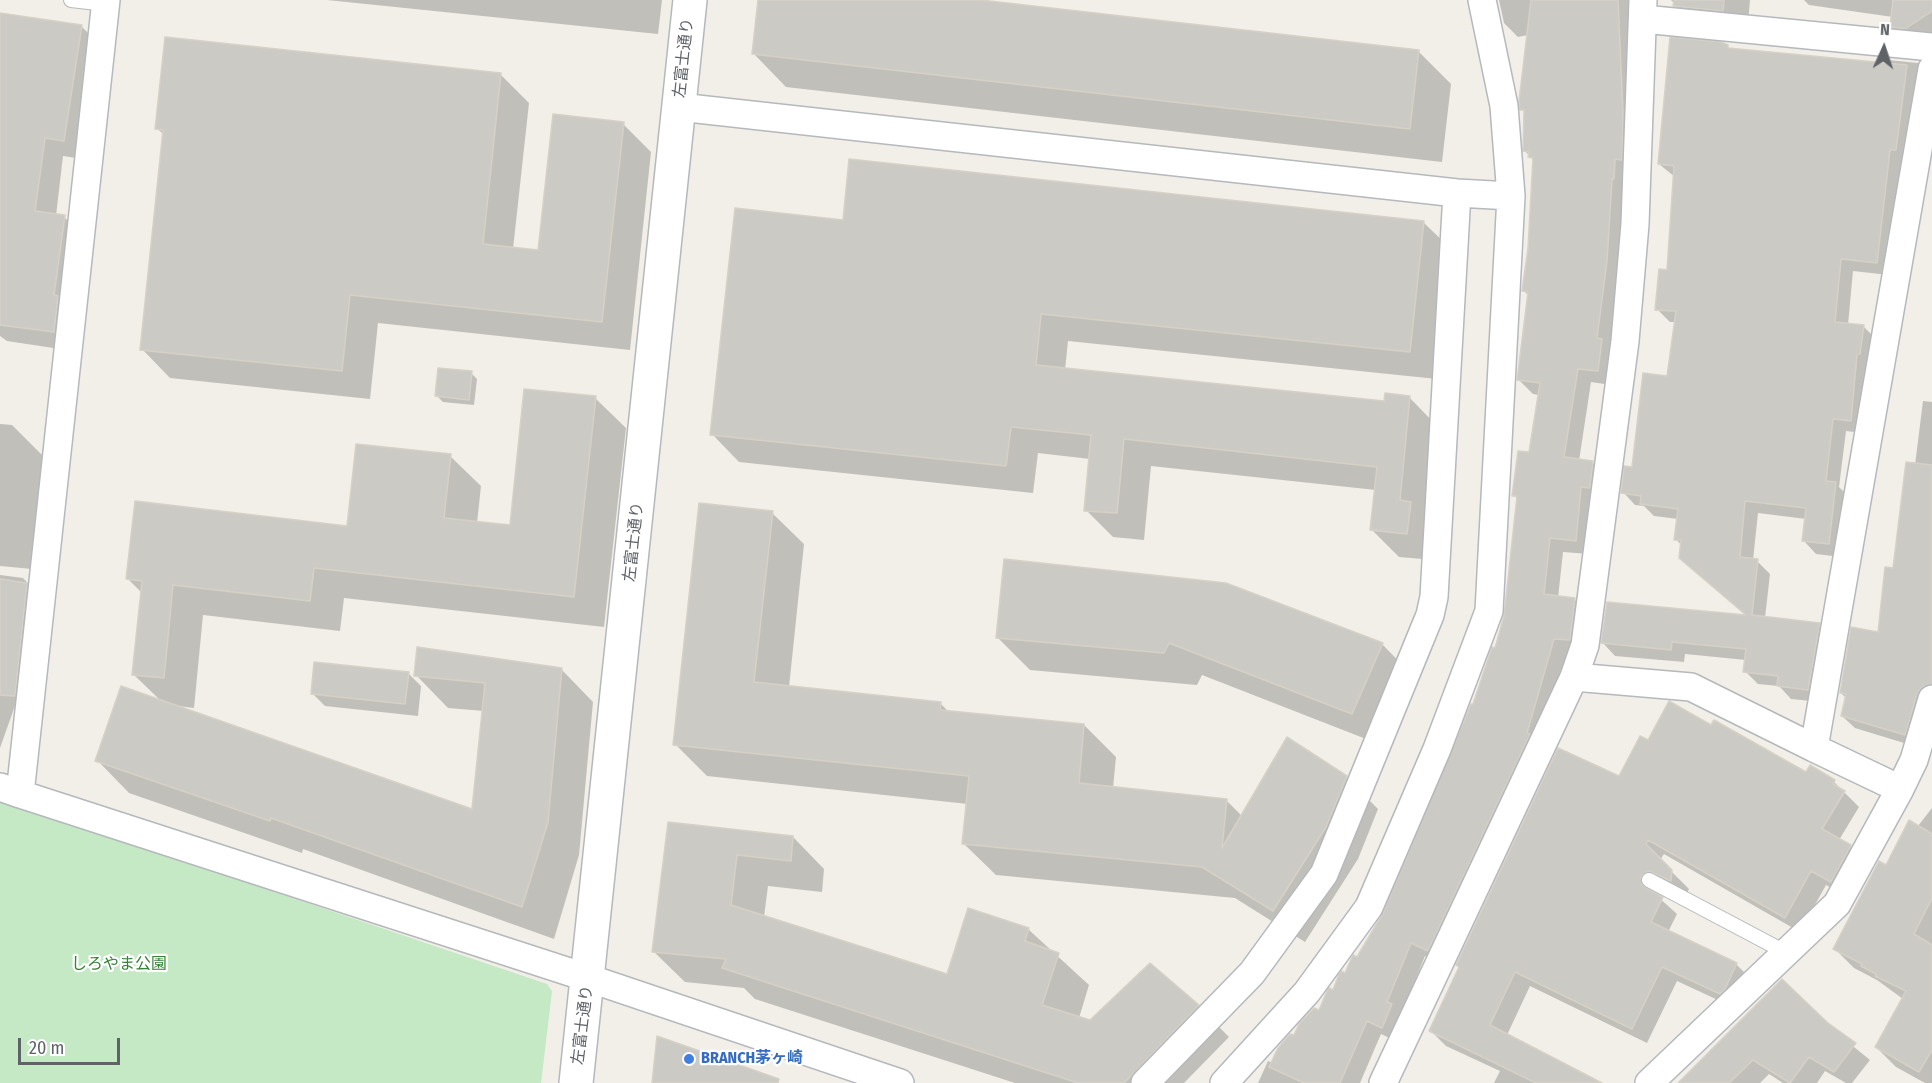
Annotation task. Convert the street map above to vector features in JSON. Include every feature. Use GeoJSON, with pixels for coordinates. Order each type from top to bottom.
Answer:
{"type":"FeatureCollection","features":[{"type":"Feature","properties":{"kind":"street","name":"左富士通り"},"geometry":{"type":"LineString","coordinates":[[576,1083],[690,0]]}},
{"type":"Feature","properties":{"kind":"street"},"geometry":{"type":"LineString","coordinates":[[1224,1083],[1307,992],[1369,907],[1437,749],[1489,611],[1511,196],[1504,106],[1482,0]]}},
{"type":"Feature","properties":{"kind":"street"},"geometry":{"type":"LineString","coordinates":[[106,2],[10,790],[588,978],[900,1083]]}},
{"type":"Feature","properties":{"kind":"street"},"geometry":{"type":"LineString","coordinates":[[1383,1083],[1574,677],[1585,645],[1625,341],[1635,224],[1643,9],[1932,46]]}},
{"type":"Feature","properties":{"kind":"street"},"geometry":{"type":"LineString","coordinates":[[1814,748],[1932,69]]}},
{"type":"Feature","properties":{"kind":"street"},"geometry":{"type":"LineString","coordinates":[[679,107],[1457,193],[1511,196]]}},
{"type":"Feature","properties":{"kind":"street"},"geometry":{"type":"LineString","coordinates":[[1145,1083],[1252,973],[1324,874],[1430,615],[1434,597],[1457,193]]}},
{"type":"Feature","properties":{"kind":"street"},"geometry":{"type":"LineString","coordinates":[[1574,677],[1691,687],[1900,789]]}},
{"type":"Feature","properties":{"kind":"street"},"geometry":{"type":"LineString","coordinates":[[1649,1083],[1837,903],[1914,760],[1932,699]]}},
{"type":"Feature","properties":{"kind":"lane"},"geometry":{"type":"LineString","coordinates":[[71,0],[106,2]]}},
{"type":"Feature","properties":{"kind":"lane"},"geometry":{"type":"LineString","coordinates":[[1649,880],[1787,953]]}},
{"type":"Feature","properties":{"kind":"green space","name":"しろやま公園"},"geometry":{"type":"Polygon","coordinates":[[[0,799],[547,984],[552,991],[541,1083],[0,1083],[0,799]]]}},
{"type":"Feature","properties":{"kind":"building"},"geometry":{"type":"Polygon","coordinates":[[[758,0],[981,0],[1419,50],[1410,129],[752,54],[758,0]]]}},
{"type":"Feature","properties":{"kind":"building"},"geometry":{"type":"Polygon","coordinates":[[[1531,0],[1618,0],[1623,114],[1622,160],[1615,159],[1614,179],[1612,179],[1607,261],[1597,338],[1602,339],[1598,371],[1578,369],[1564,457],[1593,461],[1590,488],[1581,487],[1576,541],[1550,538],[1544,594],[1575,598],[1570,640],[1554,639],[1527,733],[1530,734],[1428,951],[1411,943],[1387,1002],[1392,1004],[1382,1028],[1367,1021],[1340,1083],[1304,1083],[1269,1067],[1278,1048],[1290,1034],[1294,1035],[1299,1024],[1314,1008],[1319,1010],[1327,991],[1329,988],[1333,990],[1339,974],[1342,971],[1345,973],[1353,955],[1357,957],[1383,913],[1471,704],[1473,704],[1492,647],[1495,648],[1504,616],[1517,496],[1512,496],[1518,451],[1529,452],[1540,383],[1517,380],[1528,292],[1522,291],[1528,248],[1533,158],[1528,157],[1529,152],[1523,151],[1524,110],[1520,110],[1519,101],[1531,0]]]}},
{"type":"Feature","properties":{"kind":"building"},"geometry":{"type":"Polygon","coordinates":[[[1674,0],[1724,0],[1723,11],[1673,6],[1674,0]]]}},
{"type":"Feature","properties":{"kind":"building"},"geometry":{"type":"Polygon","coordinates":[[[1893,0],[1932,0],[1932,11],[1905,29],[1890,27],[1893,0]]]}},
{"type":"Feature","properties":{"kind":"building"},"geometry":{"type":"Polygon","coordinates":[[[0,13],[82,25],[64,141],[45,138],[35,211],[65,215],[54,295],[58,296],[54,332],[0,325],[0,13]]]}},
{"type":"Feature","properties":{"kind":"building"},"geometry":{"type":"Polygon","coordinates":[[[165,37],[501,73],[483,244],[538,250],[553,114],[624,122],[602,322],[350,295],[342,371],[140,350],[163,130],[155,129],[165,37]]]}},
{"type":"Feature","properties":{"kind":"building"},"geometry":{"type":"Polygon","coordinates":[[[1670,37],[1721,42],[1728,45],[1728,48],[1907,65],[1896,150],[1890,150],[1877,263],[1841,259],[1835,322],[1864,325],[1860,354],[1857,354],[1851,421],[1833,419],[1826,481],[1836,482],[1829,544],[1802,541],[1806,508],[1745,501],[1740,557],[1758,559],[1752,615],[1820,623],[1808,690],[1777,686],[1778,676],[1743,672],[1746,649],[1672,642],[1671,650],[1601,643],[1607,602],[1746,615],[1679,558],[1681,540],[1674,540],[1678,509],[1640,504],[1641,496],[1621,493],[1624,466],[1632,467],[1643,373],[1667,376],[1676,311],[1655,310],[1659,269],[1667,270],[1674,166],[1658,164],[1670,37]]]}},
{"type":"Feature","properties":{"kind":"building"},"geometry":{"type":"Polygon","coordinates":[[[849,159],[1424,221],[1410,352],[1041,314],[1036,365],[1384,401],[1385,393],[1410,396],[1400,500],[1411,502],[1407,534],[1370,530],[1377,467],[1124,439],[1117,513],[1084,511],[1091,435],[1011,427],[1006,466],[710,435],[735,208],[843,220],[849,159]]]}},
{"type":"Feature","properties":{"kind":"building"},"geometry":{"type":"Polygon","coordinates":[[[438,368],[472,371],[469,400],[435,396],[438,368]]]}},
{"type":"Feature","properties":{"kind":"building"},"geometry":{"type":"Polygon","coordinates":[[[524,389],[596,396],[574,597],[314,568],[310,601],[173,585],[164,678],[132,675],[142,581],[126,579],[135,501],[347,526],[356,444],[451,454],[444,518],[510,525],[524,389]]]}},
{"type":"Feature","properties":{"kind":"building"},"geometry":{"type":"Polygon","coordinates":[[[1906,462],[1932,465],[1932,684],[1922,687],[1917,694],[1905,735],[1841,716],[1846,694],[1840,693],[1851,627],[1878,632],[1885,567],[1893,568],[1906,462]]]}},
{"type":"Feature","properties":{"kind":"building"},"geometry":{"type":"Polygon","coordinates":[[[699,503],[773,511],[754,682],[941,702],[940,710],[1084,724],[1079,783],[1227,799],[1222,848],[1287,737],[1347,776],[1326,827],[1273,911],[1202,867],[962,844],[969,776],[673,745],[699,503]]]}},
{"type":"Feature","properties":{"kind":"building"},"geometry":{"type":"Polygon","coordinates":[[[1004,559],[1226,583],[1383,643],[1352,714],[1169,643],[1164,653],[996,638],[1004,559]]]}},
{"type":"Feature","properties":{"kind":"building"},"geometry":{"type":"Polygon","coordinates":[[[0,579],[27,583],[15,696],[0,695],[0,579]]]}},
{"type":"Feature","properties":{"kind":"building"},"geometry":{"type":"Polygon","coordinates":[[[417,647],[562,668],[548,822],[522,907],[271,818],[270,821],[95,761],[121,686],[472,809],[485,683],[414,676],[417,647]]]}},
{"type":"Feature","properties":{"kind":"building"},"geometry":{"type":"Polygon","coordinates":[[[314,662],[409,672],[405,704],[311,694],[314,662]]]}},
{"type":"Feature","properties":{"kind":"building"},"geometry":{"type":"Polygon","coordinates":[[[1669,701],[1711,725],[1714,720],[1806,772],[1810,765],[1835,780],[1833,784],[1845,791],[1822,829],[1851,845],[1831,882],[1811,871],[1785,918],[1648,840],[1646,844],[1672,870],[1671,881],[1649,871],[1641,876],[1642,885],[1663,897],[1651,922],[1737,963],[1725,989],[1720,994],[1662,967],[1632,1029],[1515,972],[1490,1025],[1602,1083],[1536,1083],[1429,1031],[1459,967],[1456,965],[1558,748],[1619,776],[1640,736],[1648,740],[1669,701]]]}},
{"type":"Feature","properties":{"kind":"building"},"geometry":{"type":"Polygon","coordinates":[[[1909,820],[1932,834],[1932,898],[1914,934],[1932,945],[1932,1050],[1919,1072],[1875,1047],[1906,991],[1875,976],[1876,974],[1861,966],[1862,964],[1833,949],[1879,861],[1886,865],[1909,820]]]}},
{"type":"Feature","properties":{"kind":"building"},"geometry":{"type":"Polygon","coordinates":[[[668,822],[793,836],[791,861],[737,855],[731,905],[947,974],[968,908],[1029,928],[1025,941],[1059,953],[1042,1005],[1090,1020],[1150,963],[1199,1005],[1124,1083],[1078,1083],[722,968],[726,959],[652,952],[668,822]]]}},
{"type":"Feature","properties":{"kind":"building"},"geometry":{"type":"Polygon","coordinates":[[[1782,979],[1828,1023],[1856,1043],[1834,1072],[1809,1057],[1790,1083],[1753,1060],[1729,1083],[1678,1083],[1782,979]]]}},
{"type":"Feature","properties":{"kind":"building","name":"BRANCH茅ヶ崎"},"geometry":{"type":"Polygon","coordinates":[[[657,1036],[779,1079],[778,1083],[652,1083],[657,1036]]]}},
{"type":"Feature","properties":{"kind":"place","name":"BRANCH茅ヶ崎"},"geometry":{"type":"Point","coordinates":[689,1059]}}]}
